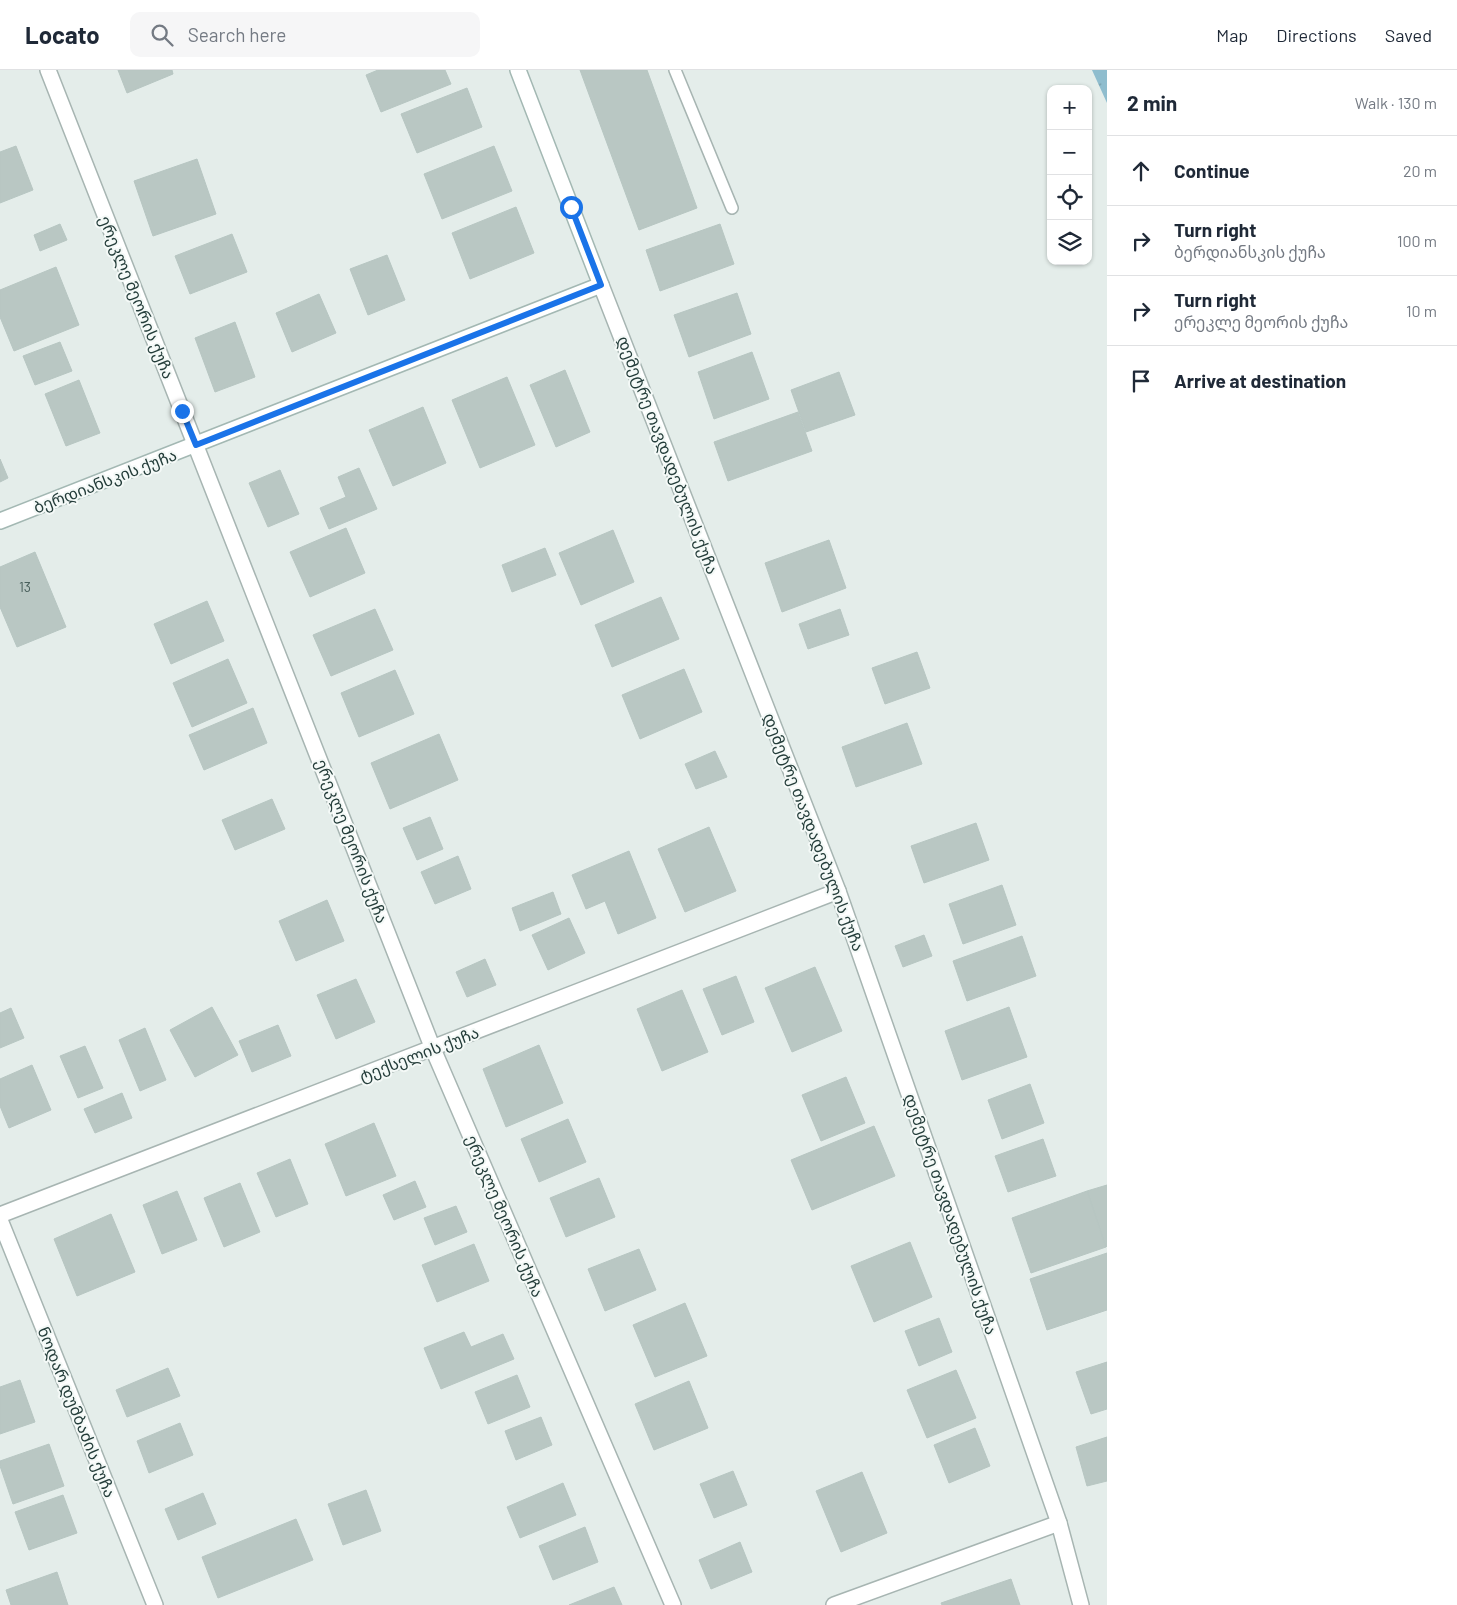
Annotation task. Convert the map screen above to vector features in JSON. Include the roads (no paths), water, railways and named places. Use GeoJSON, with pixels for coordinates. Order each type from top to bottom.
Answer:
{"type":"FeatureCollection","features":[{"type":"Feature","properties":{"kind":"street","name":"ერეკლე მეორის ქუჩა"},"geometry":{"type":"LineString","coordinates":[[48,70],[433,1049],[672,1605]]}},
{"type":"Feature","properties":{"kind":"street","name":"დემეტრე თავდადებულის ქუჩა"},"geometry":{"type":"LineString","coordinates":[[518,70],[838,891],[1059,1523],[1081,1605]]}},
{"type":"Feature","properties":{"kind":"street","name":"ბერდიანსკის ქუჩა"},"geometry":{"type":"LineString","coordinates":[[0,521],[601,285]]}},
{"type":"Feature","properties":{"kind":"street","name":"ტექსელის ქუჩა"},"geometry":{"type":"LineString","coordinates":[[0,1215],[838,891]]}},
{"type":"Feature","properties":{"kind":"street","name":"ნოდარ დუმბაძის ქუჩა"},"geometry":{"type":"LineString","coordinates":[[0,1220],[155,1605]]}},
{"type":"Feature","properties":{"kind":"street"},"geometry":{"type":"LineString","coordinates":[[834,1605],[1059,1523]]}},
{"type":"Feature","properties":{"kind":"lane"},"geometry":{"type":"LineString","coordinates":[[675,70],[732,208]]}},
{"type":"Feature","properties":{"kind":"water"},"geometry":{"type":"Polygon","coordinates":[[[1092,70],[1107,70],[1107,103],[1092,70]]]}}]}
